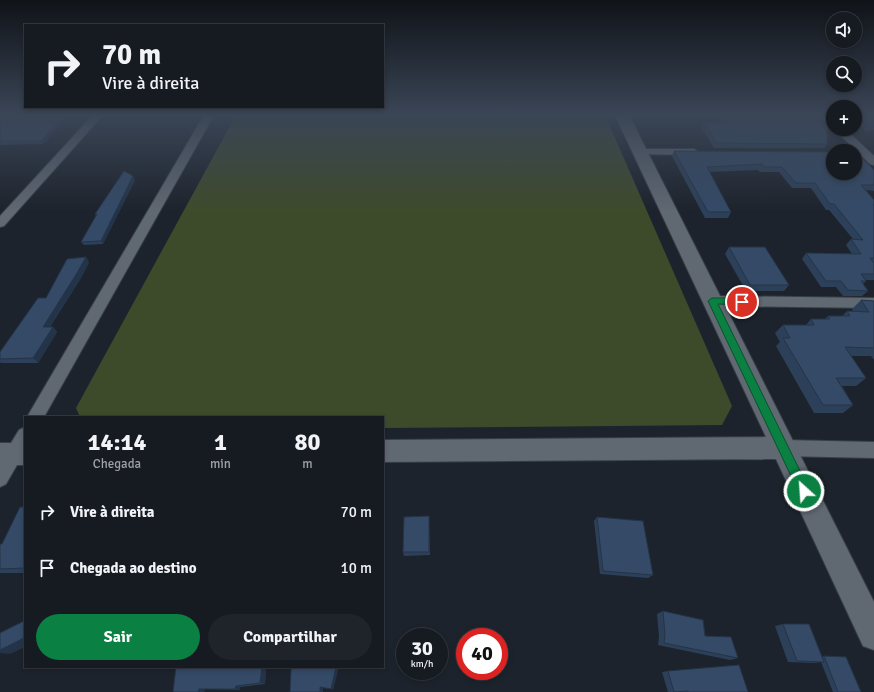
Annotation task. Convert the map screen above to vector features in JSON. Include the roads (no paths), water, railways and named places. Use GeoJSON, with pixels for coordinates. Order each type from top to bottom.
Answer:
{"type":"FeatureCollection","features":[{"type":"Feature","properties":{"kind":"street"},"geometry":{"type":"LineString","coordinates":[[0,223],[69,147]]}},
{"type":"Feature","properties":{"kind":"street"},"geometry":{"type":"LineString","coordinates":[[36,416],[190,147]]}},
{"type":"Feature","properties":{"kind":"street"},"geometry":{"type":"LineString","coordinates":[[638,147],[874,635]]}},
{"type":"Feature","properties":{"kind":"street"},"geometry":{"type":"LineString","coordinates":[[640,152],[701,152]]}},
{"type":"Feature","properties":{"kind":"street"},"geometry":{"type":"LineString","coordinates":[[865,153],[874,162]]}},
{"type":"Feature","properties":{"kind":"street"},"geometry":{"type":"LineString","coordinates":[[712,301],[874,303]]}},
{"type":"Feature","properties":{"kind":"street"},"geometry":{"type":"LineString","coordinates":[[384,451],[783,448],[874,450]]}},
{"type":"Feature","properties":{"kind":"street"},"geometry":{"type":"LineString","coordinates":[[0,478],[16,449]]}}]}
